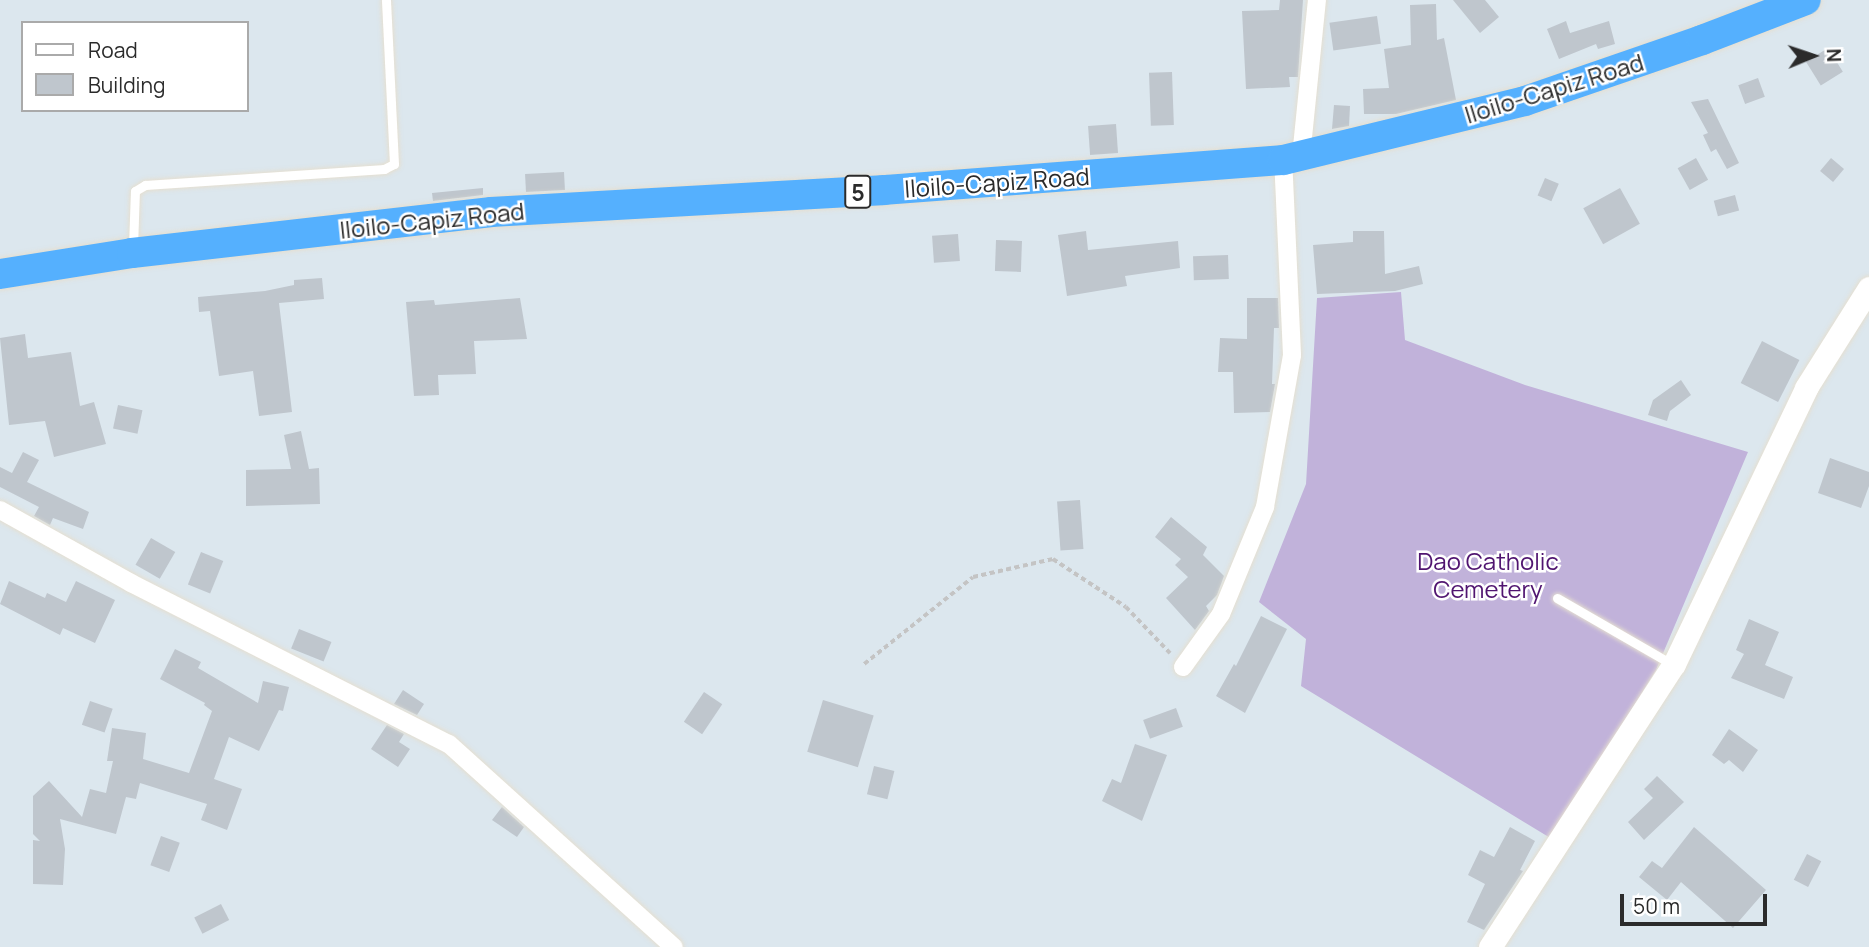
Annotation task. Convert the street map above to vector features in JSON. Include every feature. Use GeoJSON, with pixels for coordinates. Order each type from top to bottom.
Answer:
{"type":"FeatureCollection","features":[{"type":"Feature","properties":{"kind":"highway","name":"Iloilo-Capiz Road"},"geometry":{"type":"LineString","coordinates":[[0,274],[132,253],[492,212],[884,190],[1292,159],[1525,101],[1702,40],[1806,0]]}},
{"type":"Feature","properties":{"kind":"street"},"geometry":{"type":"LineString","coordinates":[[1184,667],[1221,614],[1265,508],[1292,355],[1292,159],[1317,0]]}},
{"type":"Feature","properties":{"kind":"street"},"geometry":{"type":"LineString","coordinates":[[1489,947],[1674,664],[1807,388],[1869,288]]}},
{"type":"Feature","properties":{"kind":"street"},"geometry":{"type":"LineString","coordinates":[[0,510],[131,583],[449,744],[674,947]]}},
{"type":"Feature","properties":{"kind":"lane"},"geometry":{"type":"LineString","coordinates":[[132,253],[135,191],[145,185],[384,169],[394,164],[386,0]]}},
{"type":"Feature","properties":{"kind":"lane"},"geometry":{"type":"LineString","coordinates":[[1557,598],[1674,664]]}},
{"type":"Feature","properties":{"kind":"path"},"geometry":{"type":"LineString","coordinates":[[864,664],[973,577],[1053,559],[1126,607],[1184,667]]}},
{"type":"Feature","properties":{"kind":"green space","name":"Dao Catholic Cemetery"},"geometry":{"type":"Polygon","coordinates":[[[1401,292],[1405,340],[1525,385],[1748,452],[1656,670],[1552,839],[1301,686],[1306,639],[1259,602],[1306,484],[1317,298],[1401,292]]]}},
{"type":"Feature","properties":{"kind":"building"},"geometry":{"type":"Polygon","coordinates":[[[1280,0],[1303,0],[1298,77],[1289,77],[1290,87],[1246,89],[1242,11],[1279,10],[1280,0]]]}},
{"type":"Feature","properties":{"kind":"building"},"geometry":{"type":"Polygon","coordinates":[[[1453,0],[1485,0],[1499,17],[1480,33],[1453,0]]]}},
{"type":"Feature","properties":{"kind":"building"},"geometry":{"type":"Polygon","coordinates":[[[1436,4],[1437,40],[1444,38],[1456,100],[1396,114],[1364,114],[1363,89],[1389,88],[1384,49],[1411,45],[1410,5],[1436,4]]]}},
{"type":"Feature","properties":{"kind":"building"},"geometry":{"type":"Polygon","coordinates":[[[1377,16],[1381,44],[1333,50],[1329,23],[1377,16]]]}},
{"type":"Feature","properties":{"kind":"building"},"geometry":{"type":"Polygon","coordinates":[[[1566,21],[1570,33],[1609,21],[1615,44],[1598,49],[1596,44],[1559,59],[1547,29],[1566,21]]]}},
{"type":"Feature","properties":{"kind":"building"},"geometry":{"type":"Polygon","coordinates":[[[1828,48],[1843,72],[1821,86],[1806,62],[1828,48]]]}},
{"type":"Feature","properties":{"kind":"building"},"geometry":{"type":"Polygon","coordinates":[[[1172,72],[1174,125],[1151,126],[1149,73],[1172,72]]]}},
{"type":"Feature","properties":{"kind":"building"},"geometry":{"type":"Polygon","coordinates":[[[1758,78],[1765,97],[1745,104],[1738,85],[1758,78]]]}},
{"type":"Feature","properties":{"kind":"building"},"geometry":{"type":"Polygon","coordinates":[[[1708,99],[1739,163],[1727,169],[1716,149],[1711,152],[1703,135],[1708,133],[1691,102],[1708,99]]]}},
{"type":"Feature","properties":{"kind":"building"},"geometry":{"type":"Polygon","coordinates":[[[1334,105],[1350,106],[1349,126],[1332,129],[1334,105]]]}},
{"type":"Feature","properties":{"kind":"building"},"geometry":{"type":"Polygon","coordinates":[[[1116,124],[1118,153],[1090,155],[1088,126],[1116,124]]]}},
{"type":"Feature","properties":{"kind":"building"},"geometry":{"type":"Polygon","coordinates":[[[1696,158],[1708,180],[1690,190],[1678,168],[1696,158]]]}},
{"type":"Feature","properties":{"kind":"building"},"geometry":{"type":"Polygon","coordinates":[[[1831,158],[1844,169],[1833,182],[1820,171],[1831,158]]]}},
{"type":"Feature","properties":{"kind":"building"},"geometry":{"type":"Polygon","coordinates":[[[564,172],[565,190],[526,192],[525,174],[564,172]]]}},
{"type":"Feature","properties":{"kind":"building"},"geometry":{"type":"Polygon","coordinates":[[[1545,178],[1559,184],[1551,201],[1538,195],[1545,178]]]}},
{"type":"Feature","properties":{"kind":"building"},"geometry":{"type":"Polygon","coordinates":[[[483,188],[483,195],[433,201],[432,193],[483,188]]]}},
{"type":"Feature","properties":{"kind":"building"},"geometry":{"type":"Polygon","coordinates":[[[1620,188],[1640,224],[1603,244],[1583,208],[1620,188]]]}},
{"type":"Feature","properties":{"kind":"building"},"geometry":{"type":"Polygon","coordinates":[[[1735,195],[1739,210],[1718,216],[1714,201],[1735,195]]]}},
{"type":"Feature","properties":{"kind":"building"},"geometry":{"type":"Polygon","coordinates":[[[1086,231],[1088,250],[1178,241],[1180,268],[1125,276],[1127,286],[1067,296],[1058,235],[1086,231]]]}},
{"type":"Feature","properties":{"kind":"building"},"geometry":{"type":"Polygon","coordinates":[[[1353,231],[1384,231],[1385,274],[1419,266],[1423,284],[1395,291],[1317,294],[1313,245],[1353,242],[1353,231]]]}},
{"type":"Feature","properties":{"kind":"building"},"geometry":{"type":"Polygon","coordinates":[[[958,234],[960,261],[934,263],[932,236],[958,234]]]}},
{"type":"Feature","properties":{"kind":"building"},"geometry":{"type":"Polygon","coordinates":[[[996,240],[1022,241],[1021,272],[995,271],[996,240]]]}},
{"type":"Feature","properties":{"kind":"building"},"geometry":{"type":"Polygon","coordinates":[[[1228,255],[1229,279],[1194,280],[1193,256],[1228,255]]]}},
{"type":"Feature","properties":{"kind":"building"},"geometry":{"type":"Polygon","coordinates":[[[322,278],[324,299],[279,303],[292,412],[259,416],[253,371],[219,376],[210,311],[199,312],[198,297],[265,291],[294,285],[294,280],[322,278]]]}},
{"type":"Feature","properties":{"kind":"building"},"geometry":{"type":"Polygon","coordinates":[[[520,298],[527,339],[474,341],[476,374],[438,375],[439,395],[414,396],[406,302],[434,300],[435,305],[520,298]]]}},
{"type":"Feature","properties":{"kind":"building"},"geometry":{"type":"Polygon","coordinates":[[[1247,298],[1278,298],[1279,328],[1274,328],[1272,384],[1275,384],[1270,412],[1234,413],[1233,372],[1218,372],[1220,338],[1247,339],[1247,298]]]}},
{"type":"Feature","properties":{"kind":"building"},"geometry":{"type":"Polygon","coordinates":[[[25,334],[28,358],[71,352],[80,406],[94,402],[106,444],[54,457],[45,421],[9,425],[0,338],[25,334]]]}},
{"type":"Feature","properties":{"kind":"building"},"geometry":{"type":"Polygon","coordinates":[[[1762,341],[1799,360],[1778,402],[1741,383],[1762,341]]]}},
{"type":"Feature","properties":{"kind":"building"},"geometry":{"type":"Polygon","coordinates":[[[1681,380],[1691,395],[1670,411],[1667,421],[1648,415],[1653,400],[1681,380]]]}},
{"type":"Feature","properties":{"kind":"building"},"geometry":{"type":"Polygon","coordinates":[[[118,405],[142,410],[137,434],[113,428],[118,405]]]}},
{"type":"Feature","properties":{"kind":"building"},"geometry":{"type":"Polygon","coordinates":[[[301,431],[309,469],[319,468],[320,504],[246,506],[246,470],[291,469],[284,435],[301,431]]]}},
{"type":"Feature","properties":{"kind":"building"},"geometry":{"type":"Polygon","coordinates":[[[23,452],[39,460],[27,482],[89,512],[83,529],[53,518],[50,525],[34,516],[39,507],[0,487],[0,467],[12,473],[23,452]]]}},
{"type":"Feature","properties":{"kind":"building"},"geometry":{"type":"Polygon","coordinates":[[[1830,458],[1869,472],[1869,486],[1861,508],[1818,493],[1830,458]]]}},
{"type":"Feature","properties":{"kind":"building"},"geometry":{"type":"Polygon","coordinates":[[[1080,500],[1083,549],[1060,550],[1057,502],[1080,500]]]}},
{"type":"Feature","properties":{"kind":"building"},"geometry":{"type":"Polygon","coordinates":[[[1171,517],[1207,547],[1203,555],[1224,576],[1217,595],[1206,606],[1209,611],[1195,630],[1166,598],[1188,577],[1175,565],[1181,559],[1155,537],[1171,517]]]}},
{"type":"Feature","properties":{"kind":"building"},"geometry":{"type":"Polygon","coordinates":[[[151,538],[175,552],[160,579],[135,565],[151,538]]]}},
{"type":"Feature","properties":{"kind":"building"},"geometry":{"type":"Polygon","coordinates":[[[201,552],[223,561],[210,593],[188,584],[201,552]]]}},
{"type":"Feature","properties":{"kind":"building"},"geometry":{"type":"Polygon","coordinates":[[[9,581],[45,598],[47,593],[66,602],[76,581],[115,600],[95,643],[63,628],[60,635],[0,604],[9,581]]]}},
{"type":"Feature","properties":{"kind":"building"},"geometry":{"type":"Polygon","coordinates":[[[1261,616],[1287,629],[1245,713],[1216,696],[1234,664],[1236,666],[1261,616]]]}},
{"type":"Feature","properties":{"kind":"building"},"geometry":{"type":"Polygon","coordinates":[[[1749,619],[1779,632],[1765,665],[1793,677],[1784,699],[1731,678],[1744,654],[1736,650],[1749,619]]]}},
{"type":"Feature","properties":{"kind":"building"},"geometry":{"type":"Polygon","coordinates":[[[299,629],[331,642],[324,662],[291,648],[299,629]]]}},
{"type":"Feature","properties":{"kind":"building"},"geometry":{"type":"Polygon","coordinates":[[[175,649],[201,662],[198,668],[258,703],[263,681],[289,687],[283,711],[279,710],[259,751],[229,737],[214,779],[242,789],[227,830],[201,820],[207,804],[140,783],[136,799],[126,797],[116,834],[60,819],[65,849],[63,885],[33,884],[33,840],[40,841],[33,834],[33,796],[49,781],[82,817],[90,789],[106,793],[113,761],[107,761],[112,728],[146,733],[143,759],[189,773],[212,711],[205,703],[160,679],[175,649]]]}},
{"type":"Feature","properties":{"kind":"building"},"geometry":{"type":"Polygon","coordinates":[[[403,690],[424,704],[417,715],[394,704],[403,690]]]}},
{"type":"Feature","properties":{"kind":"building"},"geometry":{"type":"Polygon","coordinates":[[[704,692],[722,704],[702,734],[684,722],[704,692]]]}},
{"type":"Feature","properties":{"kind":"building"},"geometry":{"type":"Polygon","coordinates":[[[823,700],[874,715],[858,767],[807,752],[823,700]]]}},
{"type":"Feature","properties":{"kind":"building"},"geometry":{"type":"Polygon","coordinates":[[[90,701],[113,709],[105,732],[82,725],[90,701]]]}},
{"type":"Feature","properties":{"kind":"building"},"geometry":{"type":"Polygon","coordinates":[[[1176,708],[1183,727],[1150,739],[1143,720],[1176,708]]]}},
{"type":"Feature","properties":{"kind":"building"},"geometry":{"type":"Polygon","coordinates":[[[387,725],[404,734],[399,742],[410,749],[398,767],[371,749],[387,725]]]}},
{"type":"Feature","properties":{"kind":"building"},"geometry":{"type":"Polygon","coordinates":[[[1729,729],[1758,750],[1743,772],[1729,760],[1724,764],[1712,755],[1729,729]]]}},
{"type":"Feature","properties":{"kind":"building"},"geometry":{"type":"Polygon","coordinates":[[[1135,744],[1167,755],[1142,821],[1102,801],[1112,779],[1121,783],[1135,744]]]}},
{"type":"Feature","properties":{"kind":"building"},"geometry":{"type":"Polygon","coordinates":[[[874,766],[894,771],[887,799],[867,794],[874,766]]]}},
{"type":"Feature","properties":{"kind":"building"},"geometry":{"type":"Polygon","coordinates":[[[1657,776],[1684,802],[1644,840],[1628,822],[1653,798],[1644,789],[1657,776]]]}},
{"type":"Feature","properties":{"kind":"building"},"geometry":{"type":"Polygon","coordinates":[[[502,807],[524,827],[517,837],[492,820],[502,807]]]}},
{"type":"Feature","properties":{"kind":"building"},"geometry":{"type":"Polygon","coordinates":[[[1510,827],[1535,841],[1520,870],[1523,871],[1484,930],[1467,922],[1485,884],[1468,875],[1480,850],[1494,857],[1510,827]]]}},
{"type":"Feature","properties":{"kind":"building"},"geometry":{"type":"Polygon","coordinates":[[[1694,827],[1766,890],[1733,928],[1681,882],[1667,900],[1639,877],[1652,861],[1662,868],[1694,827]]]}},
{"type":"Feature","properties":{"kind":"building"},"geometry":{"type":"Polygon","coordinates":[[[161,836],[180,843],[169,872],[150,865],[161,836]]]}},
{"type":"Feature","properties":{"kind":"building"},"geometry":{"type":"Polygon","coordinates":[[[1807,854],[1821,861],[1808,887],[1794,880],[1807,854]]]}},
{"type":"Feature","properties":{"kind":"building"},"geometry":{"type":"Polygon","coordinates":[[[221,904],[229,920],[202,934],[194,918],[221,904]]]}}]}
